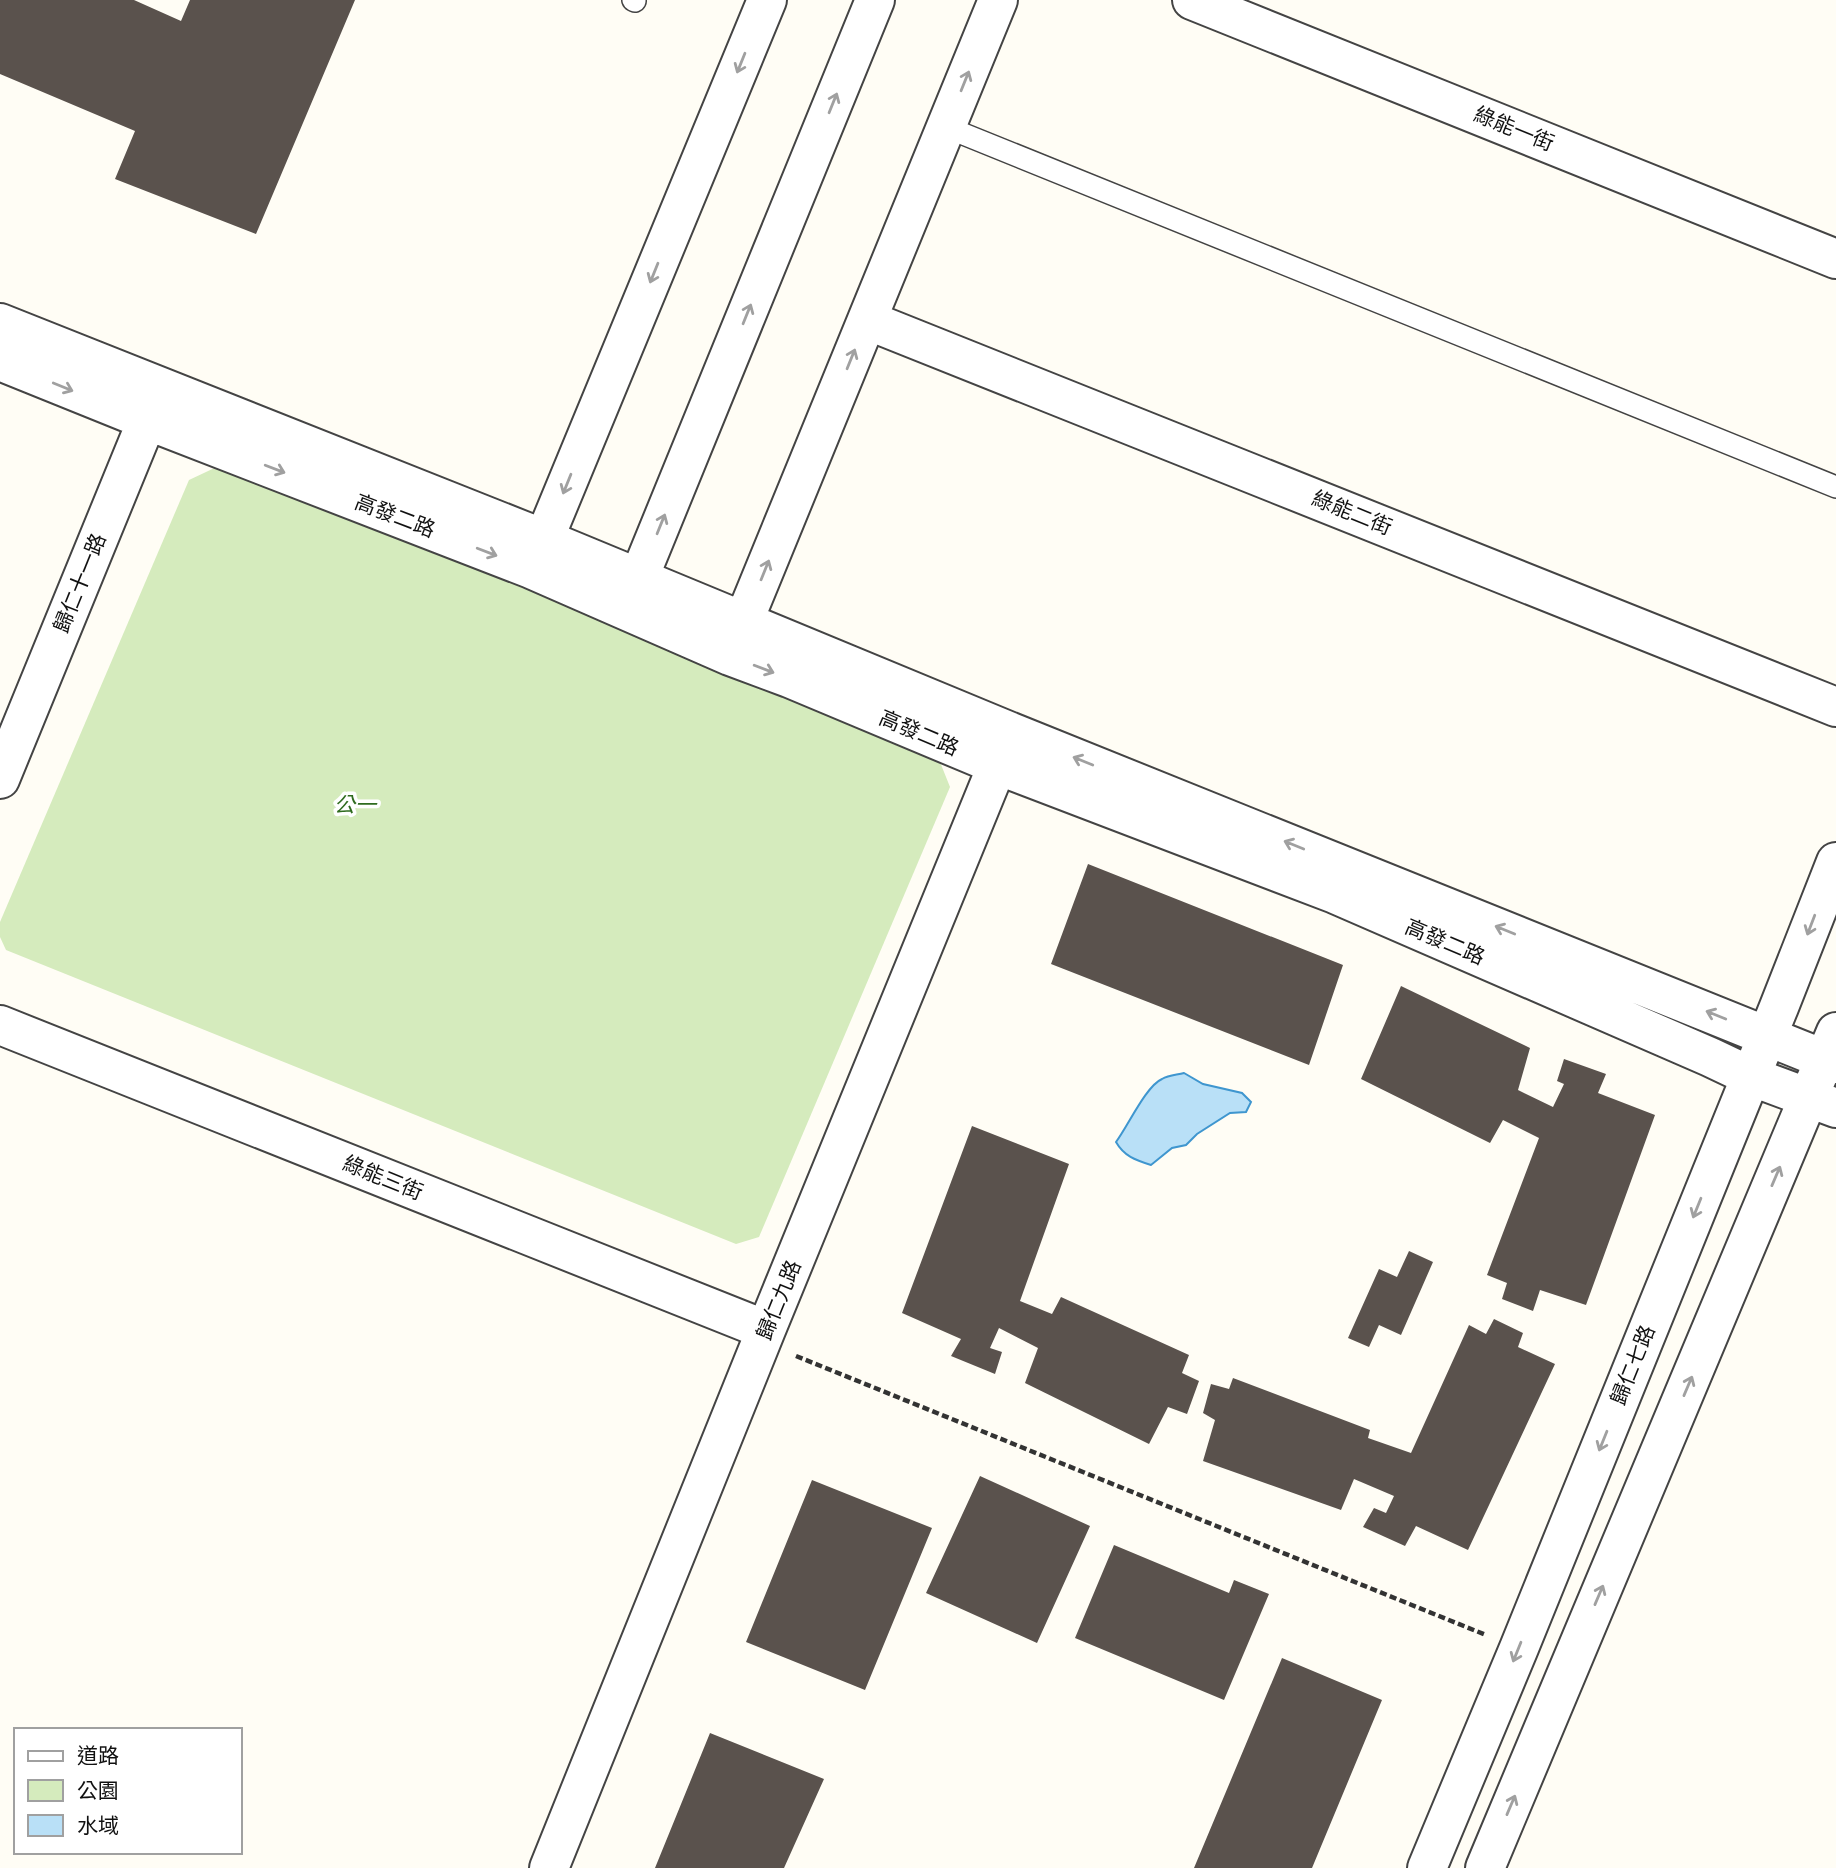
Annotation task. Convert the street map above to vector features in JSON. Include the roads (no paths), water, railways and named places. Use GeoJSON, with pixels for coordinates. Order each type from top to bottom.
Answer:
{"type":"FeatureCollection","features":[{"type":"Feature","properties":{"kind":"street"},"geometry":{"type":"LineString","coordinates":[[538,554],[767,0]]}},
{"type":"Feature","properties":{"kind":"street"},"geometry":{"type":"LineString","coordinates":[[632,595],[875,0]]}},
{"type":"Feature","properties":{"kind":"street"},"geometry":{"type":"LineString","coordinates":[[737,639],[998,0]]}},
{"type":"Feature","properties":{"kind":"street","name":"綠能一街"},"geometry":{"type":"LineString","coordinates":[[1192,0],[1836,259]]}},
{"type":"Feature","properties":{"kind":"street","name":"綠能二街"},"geometry":{"type":"LineString","coordinates":[[867,320],[1836,707]]}},
{"type":"Feature","properties":{"kind":"street","name":"高發二路"},"geometry":{"type":"LineString","coordinates":[[0,323],[153,404]]}},
{"type":"Feature","properties":{"kind":"street","name":"高發二路"},"geometry":{"type":"LineString","coordinates":[[0,361],[153,404],[538,554],[737,639],[789,678],[1004,749],[1767,1035],[1832,1052]]}},
{"type":"Feature","properties":{"kind":"street","name":"歸仁十一路"},"geometry":{"type":"LineString","coordinates":[[0,779],[153,404]]}},
{"type":"Feature","properties":{"kind":"street","name":"高發二路"},"geometry":{"type":"LineString","coordinates":[[1004,749],[1750,1076],[1822,1102]]}},
{"type":"Feature","properties":{"kind":"street","name":"歸仁九路"},"geometry":{"type":"LineString","coordinates":[[549,1868],[777,1342],[1004,749]]}},
{"type":"Feature","properties":{"kind":"street","name":"歸仁七路"},"geometry":{"type":"LineString","coordinates":[[1427,1868],[1519,1648],[1836,862]]}},
{"type":"Feature","properties":{"kind":"street","name":"綠能三街"},"geometry":{"type":"LineString","coordinates":[[0,1025],[777,1342]]}},
{"type":"Feature","properties":{"kind":"street"},"geometry":{"type":"LineString","coordinates":[[1485,1868],[1822,1102],[1832,1052]]}},
{"type":"Feature","properties":{"kind":"lane"},"geometry":{"type":"LineString","coordinates":[[946,127],[1836,487]]}},
{"type":"Feature","properties":{"kind":"water"},"geometry":{"type":"Polygon","coordinates":[[[1184,1073],[1203,1084],[1242,1093],[1251,1102],[1246,1112],[1230,1113],[1197,1134],[1186,1145],[1172,1148],[1151,1165],[1126,1154],[1116,1142],[1144,1098],[1162,1079],[1184,1073]]]}},
{"type":"Feature","properties":{"kind":"park label","name":"公一"},"geometry":{"type":"Point","coordinates":[355,805]}}]}
